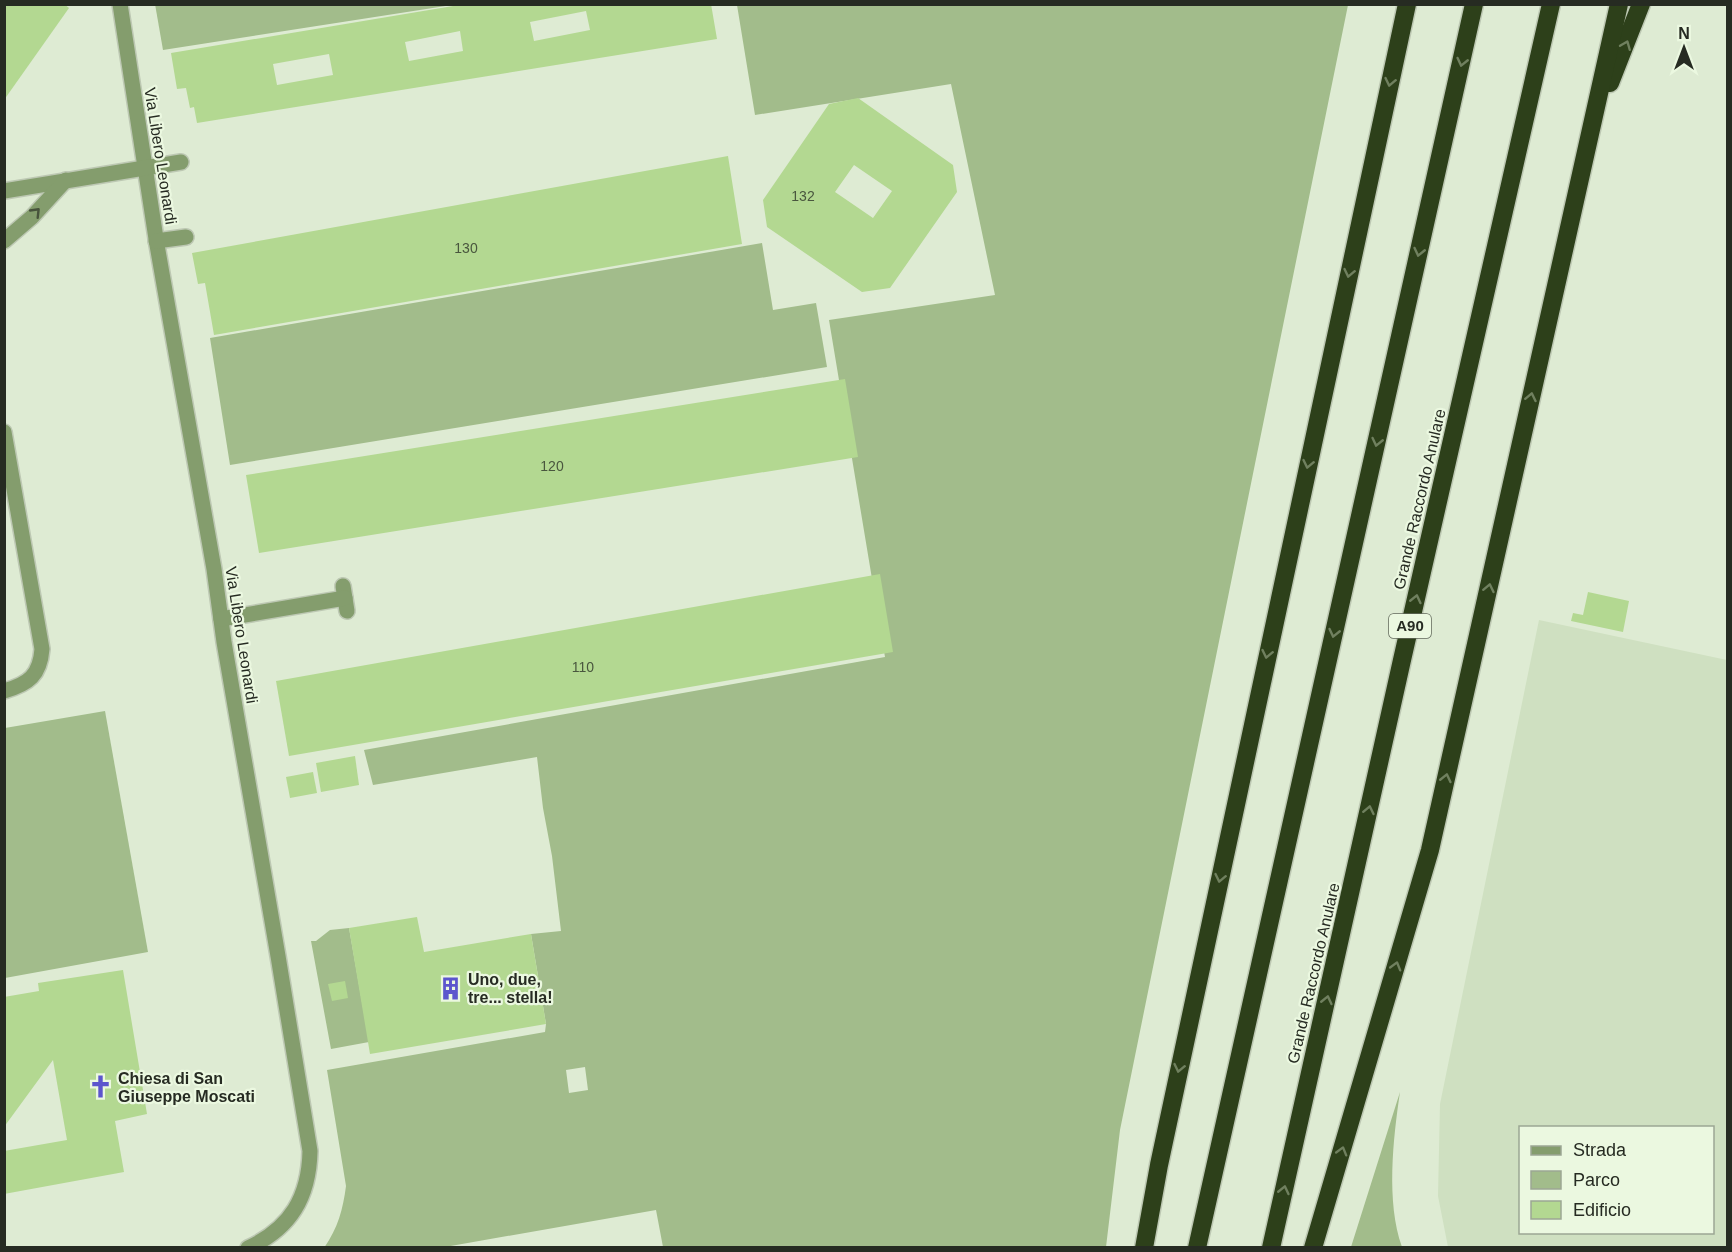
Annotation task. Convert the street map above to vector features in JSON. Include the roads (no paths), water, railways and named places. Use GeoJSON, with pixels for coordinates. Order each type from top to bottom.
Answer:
{"type":"FeatureCollection","features":[{"type":"Feature","properties":{"kind":"highway"},"geometry":{"type":"LineString","coordinates":[[1144,1248],[1159,1165],[1407,4]]}},
{"type":"Feature","properties":{"kind":"highway"},"geometry":{"type":"LineString","coordinates":[[1197,1248],[1474,4]]}},
{"type":"Feature","properties":{"kind":"highway","name":"Grande Raccordo Anulare"},"geometry":{"type":"LineString","coordinates":[[1271,1248],[1551,4]]}},
{"type":"Feature","properties":{"kind":"highway"},"geometry":{"type":"LineString","coordinates":[[1313,1248],[1430,850],[1619,4]]}},
{"type":"Feature","properties":{"kind":"highway"},"geometry":{"type":"LineString","coordinates":[[1589,138],[1641,4]]}},
{"type":"Feature","properties":{"kind":"street","name":"Via Libero Leonardi"},"geometry":{"type":"LineString","coordinates":[[120,4],[156,241],[279,956],[310,1151],[308,1177],[301,1199],[289,1218],[275,1231],[248,1248]]}},
{"type":"Feature","properties":{"kind":"street"},"geometry":{"type":"LineString","coordinates":[[4,190],[182,162]]}},
{"type":"Feature","properties":{"kind":"street"},"geometry":{"type":"LineString","coordinates":[[4,241],[32,217],[66,180]]}},
{"type":"Feature","properties":{"kind":"street"},"geometry":{"type":"LineString","coordinates":[[156,241],[186,237]]}},
{"type":"Feature","properties":{"kind":"street"},"geometry":{"type":"LineString","coordinates":[[4,432],[42,649],[41,662],[36,673],[28,681],[4,691]]}},
{"type":"Feature","properties":{"kind":"street"},"geometry":{"type":"LineString","coordinates":[[221,619],[345,598]]}},
{"type":"Feature","properties":{"kind":"place","name":"Uno, due, tre... stella!"},"geometry":{"type":"Point","coordinates":[450,988]}},
{"type":"Feature","properties":{"kind":"place","name":"Chiesa di San Giuseppe Moscati"},"geometry":{"type":"Point","coordinates":[100,1087]}}]}
